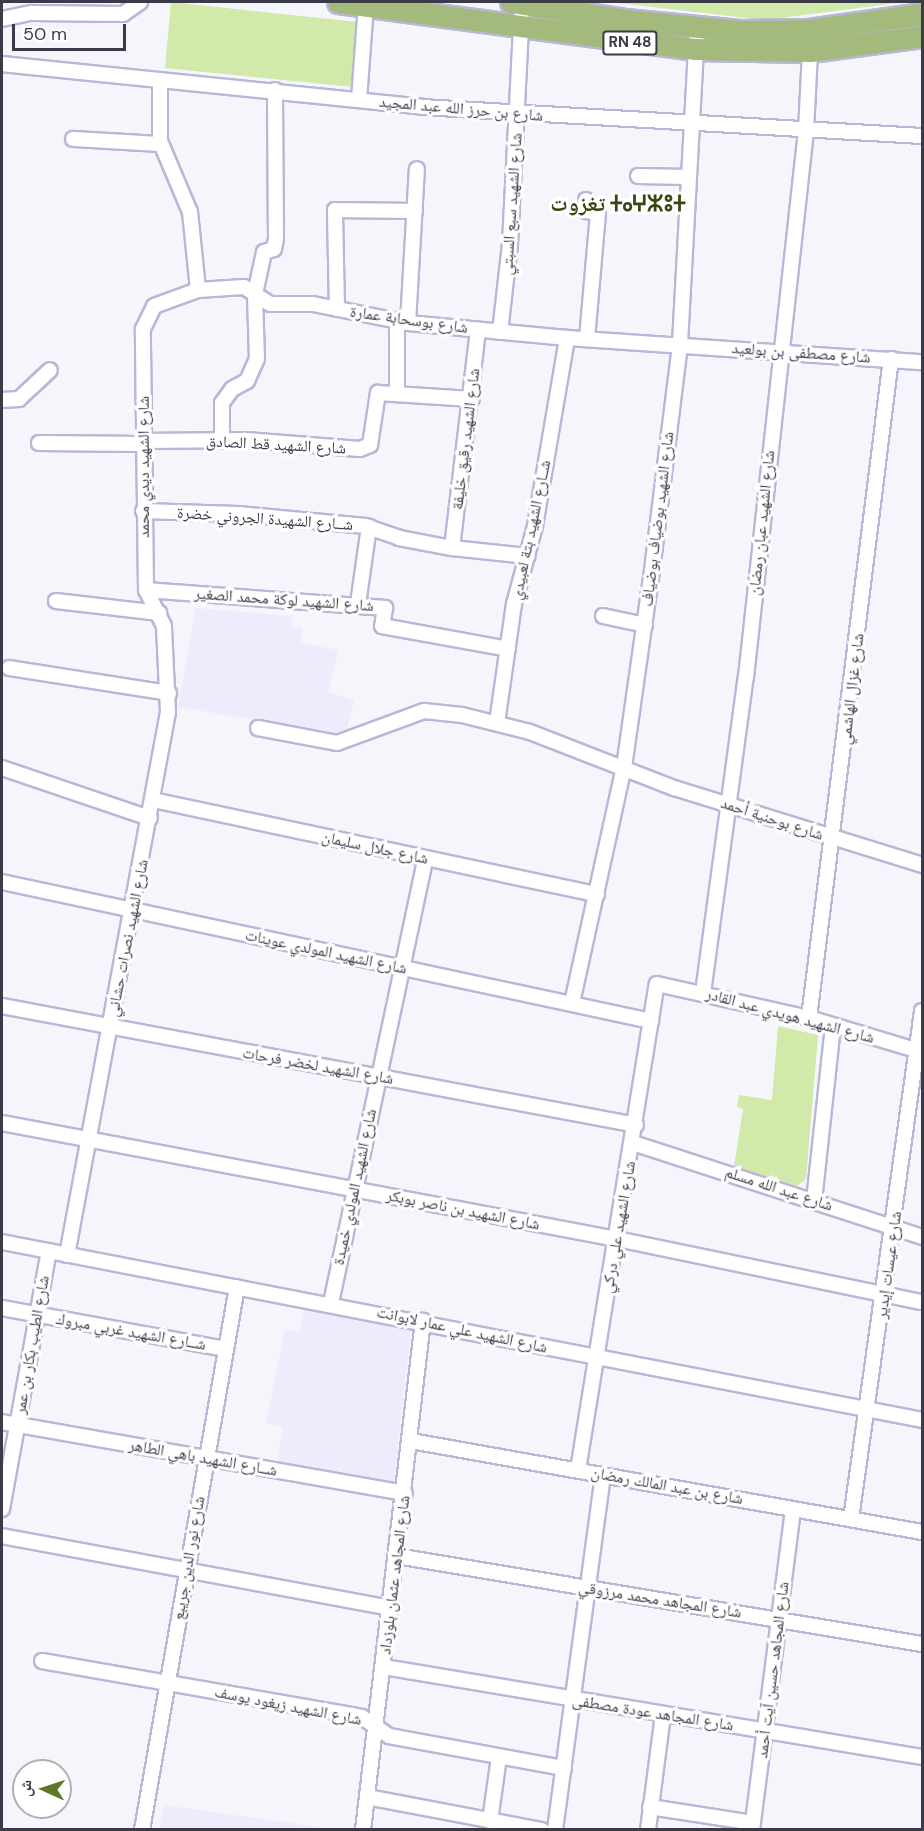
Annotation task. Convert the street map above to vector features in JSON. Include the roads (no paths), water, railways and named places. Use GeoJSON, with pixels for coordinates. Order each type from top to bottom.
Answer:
{"type":"FeatureCollection","features":[{"type":"Feature","properties":{"kind":"highway","name":"RN 48"},"geometry":{"type":"LineString","coordinates":[[338,2],[694,49],[810,51],[922,36]]}},
{"type":"Feature","properties":{"kind":"highway","name":"RN 48"},"geometry":{"type":"LineString","coordinates":[[517,2],[697,28],[808,30],[922,14]]}},
{"type":"Feature","properties":{"kind":"street"},"geometry":{"type":"LineString","coordinates":[[2,19],[31,13],[123,14],[140,2]]}},
{"type":"Feature","properties":{"kind":"street","name":"شارع الشهيد سبع السبتي"},"geometry":{"type":"LineString","coordinates":[[500,332],[518,114],[521,27],[517,2]]}},
{"type":"Feature","properties":{"kind":"street"},"geometry":{"type":"LineString","coordinates":[[359,100],[366,5]]}},
{"type":"Feature","properties":{"kind":"street","name":"شارع الشهيد بوضياف بوضياف"},"geometry":{"type":"LineString","coordinates":[[572,1004],[624,767],[645,624],[680,344],[694,49],[697,28]]}},
{"type":"Feature","properties":{"kind":"street","name":"شارع الشهيد عبان رمضان"},"geometry":{"type":"LineString","coordinates":[[704,993],[731,806],[806,131],[810,51]]}},
{"type":"Feature","properties":{"kind":"street","name":"شارع بن حرز الله عبد المجيد"},"geometry":{"type":"LineString","coordinates":[[2,64],[518,114],[922,136]]}},
{"type":"Feature","properties":{"kind":"street"},"geometry":{"type":"LineString","coordinates":[[160,80],[161,144],[190,212],[198,290]]}},
{"type":"Feature","properties":{"kind":"street"},"geometry":{"type":"LineString","coordinates":[[222,440],[222,403],[232,389],[247,381],[257,359],[255,294],[264,252],[274,249],[276,239],[275,90]]}},
{"type":"Feature","properties":{"kind":"street"},"geometry":{"type":"LineString","coordinates":[[72,139],[161,144]]}},
{"type":"Feature","properties":{"kind":"street"},"geometry":{"type":"LineString","coordinates":[[417,169],[397,393],[472,399]]}},
{"type":"Feature","properties":{"kind":"street"},"geometry":{"type":"LineString","coordinates":[[638,176],[688,177]]}},
{"type":"Feature","properties":{"kind":"street"},"geometry":{"type":"LineString","coordinates":[[586,200],[586,211],[598,213],[587,339]]}},
{"type":"Feature","properties":{"kind":"street"},"geometry":{"type":"LineString","coordinates":[[337,309],[335,210],[415,211]]}},
{"type":"Feature","properties":{"kind":"street","name":"شارع بوسحابة عمارة"},"geometry":{"type":"LineString","coordinates":[[149,312],[161,301],[198,290],[244,287],[270,304],[337,309],[403,322],[567,338],[680,344]]}},
{"type":"Feature","properties":{"kind":"street","name":"شارع الشهيد ديدي محمد"},"geometry":{"type":"LineString","coordinates":[[149,312],[143,329],[143,511],[146,590],[161,616]]}},
{"type":"Feature","properties":{"kind":"street","name":"شارع الشهيد رقيق خليفة"},"geometry":{"type":"LineString","coordinates":[[452,548],[472,399],[478,330]]}},
{"type":"Feature","properties":{"kind":"street","name":"شــارع الشهيد بتة لعبيدي"},"geometry":{"type":"LineString","coordinates":[[497,723],[508,648],[528,556],[567,338]]}},
{"type":"Feature","properties":{"kind":"street","name":"شارع مصطفى بن بولعيد"},"geometry":{"type":"LineString","coordinates":[[680,344],[922,362]]}},
{"type":"Feature","properties":{"kind":"street","name":"شارع غزال الهاشمي"},"geometry":{"type":"LineString","coordinates":[[809,1018],[891,359]]}},
{"type":"Feature","properties":{"kind":"street"},"geometry":{"type":"LineString","coordinates":[[2,400],[19,399],[51,370]]}},
{"type":"Feature","properties":{"kind":"street","name":"شارع الشهيد قط الصادق"},"geometry":{"type":"LineString","coordinates":[[39,443],[222,440],[360,449],[370,445],[378,393],[397,393]]}},
{"type":"Feature","properties":{"kind":"street","name":"شــارع الشهيدة الجروني خضرة"},"geometry":{"type":"LineString","coordinates":[[143,511],[238,514],[369,527],[399,538],[452,548],[528,556]]}},
{"type":"Feature","properties":{"kind":"street"},"geometry":{"type":"LineString","coordinates":[[358,604],[369,527]]}},
{"type":"Feature","properties":{"kind":"street","name":"شارع الشهيد لوكة محمد الصغير"},"geometry":{"type":"LineString","coordinates":[[146,590],[358,604],[385,608],[382,626],[508,648]]}},
{"type":"Feature","properties":{"kind":"street"},"geometry":{"type":"LineString","coordinates":[[56,602],[161,616]]}},
{"type":"Feature","properties":{"kind":"street","name":"شارع الشهيد نصرات حشاني"},"geometry":{"type":"LineString","coordinates":[[67,1255],[134,911],[169,693],[161,616]]}},
{"type":"Feature","properties":{"kind":"street"},"geometry":{"type":"LineString","coordinates":[[603,616],[645,624]]}},
{"type":"Feature","properties":{"kind":"street"},"geometry":{"type":"LineString","coordinates":[[9,668],[169,693]]}},
{"type":"Feature","properties":{"kind":"street","name":"شارع بوحنية أحمد"},"geometry":{"type":"LineString","coordinates":[[258,728],[337,743],[424,711],[497,723],[731,806],[922,865]]}},
{"type":"Feature","properties":{"kind":"street"},"geometry":{"type":"LineString","coordinates":[[2,768],[150,818]]}},
{"type":"Feature","properties":{"kind":"street","name":"شارع جلال سليمان"},"geometry":{"type":"LineString","coordinates":[[153,800],[597,894]]}},
{"type":"Feature","properties":{"kind":"street","name":"شارع الشهيد المولدي خميدة"},"geometry":{"type":"LineString","coordinates":[[332,1303],[425,859]]}},
{"type":"Feature","properties":{"kind":"street","name":"شارع الشهيد المولدي عوينات"},"geometry":{"type":"LineString","coordinates":[[2,882],[651,1021]]}},
{"type":"Feature","properties":{"kind":"street","name":"شارع الشهيد هويدي عبد القادر"},"geometry":{"type":"LineString","coordinates":[[657,984],[809,1018],[920,1051]]}},
{"type":"Feature","properties":{"kind":"street","name":"شارع الشهيد علي دركي"},"geometry":{"type":"LineString","coordinates":[[578,1470],[636,1125],[657,984]]}},
{"type":"Feature","properties":{"kind":"street","name":"شارع الشهيد لخضر فرحات"},"geometry":{"type":"LineString","coordinates":[[2,1006],[636,1125]]}},
{"type":"Feature","properties":{"kind":"street","name":"شارع عيسات إيدير"},"geometry":{"type":"LineString","coordinates":[[851,1519],[869,1411],[920,1051],[922,1011]]}},
{"type":"Feature","properties":{"kind":"street"},"geometry":{"type":"LineString","coordinates":[[814,1201],[833,1026]]}},
{"type":"Feature","properties":{"kind":"street","name":"شارع الشهيد بن ناصر بوبكر"},"geometry":{"type":"LineString","coordinates":[[2,1123],[617,1239],[922,1302]]}},
{"type":"Feature","properties":{"kind":"street","name":"شارع عبد الله مسلم"},"geometry":{"type":"LineString","coordinates":[[633,1143],[894,1225],[902,1232],[922,1237]]}},
{"type":"Feature","properties":{"kind":"street","name":"شارع الشهيد علي عمار لابوانت"},"geometry":{"type":"LineString","coordinates":[[2,1242],[332,1303],[597,1358],[922,1420]]}},
{"type":"Feature","properties":{"kind":"street","name":"شارع الطيب بكار بن عمر"},"geometry":{"type":"LineString","coordinates":[[2,1509],[49,1251]]}},
{"type":"Feature","properties":{"kind":"street","name":"شارع نور الدين جريبع"},"geometry":{"type":"LineString","coordinates":[[142,1830],[237,1287]]}},
{"type":"Feature","properties":{"kind":"street","name":"شــارع الشهيد غربي مبروك"},"geometry":{"type":"LineString","coordinates":[[2,1308],[225,1349]]}},
{"type":"Feature","properties":{"kind":"street","name":"شارع المجاهد عثمان بلوزداد"},"geometry":{"type":"LineString","coordinates":[[363,1830],[405,1493],[423,1321]]}},
{"type":"Feature","properties":{"kind":"street","name":"شــارع الشهيد باهي الطاهر"},"geometry":{"type":"LineString","coordinates":[[2,1422],[405,1493]]}},
{"type":"Feature","properties":{"kind":"street","name":"شارع بن عبد المالك رمضان"},"geometry":{"type":"LineString","coordinates":[[411,1442],[922,1532]]}},
{"type":"Feature","properties":{"kind":"street"},"geometry":{"type":"LineString","coordinates":[[555,1830],[603,1475]]}},
{"type":"Feature","properties":{"kind":"street","name":"شارع المجاهد حسين آيت أحمد"},"geometry":{"type":"LineString","coordinates":[[753,1826],[793,1510]]}},
{"type":"Feature","properties":{"kind":"street"},"geometry":{"type":"LineString","coordinates":[[2,1536],[391,1608]]}},
{"type":"Feature","properties":{"kind":"street","name":"شارع المجاهد محمد مرزوقي"},"geometry":{"type":"LineString","coordinates":[[397,1556],[922,1644]]}},
{"type":"Feature","properties":{"kind":"street","name":"شارع الشهيد زيغود يوسف"},"geometry":{"type":"LineString","coordinates":[[42,1661],[351,1715],[389,1736],[564,1768]]}},
{"type":"Feature","properties":{"kind":"street","name":"شارع المجاهد عودة مصطفى"},"geometry":{"type":"LineString","coordinates":[[384,1668],[922,1757]]}},
{"type":"Feature","properties":{"kind":"street"},"geometry":{"type":"LineString","coordinates":[[648,1830],[663,1715]]}},
{"type":"Feature","properties":{"kind":"street"},"geometry":{"type":"LineString","coordinates":[[490,1821],[499,1756]]}},
{"type":"Feature","properties":{"kind":"street"},"geometry":{"type":"LineString","coordinates":[[367,1797],[542,1830]]}},
{"type":"Feature","properties":{"kind":"street"},"geometry":{"type":"LineString","coordinates":[[650,1807],[753,1826]]}},
{"type":"Feature","properties":{"kind":"district","name":"تغزوت ⵜⴰⵖⵣⵓⵜ"},"geometry":{"type":"Point","coordinates":[618,204]}}]}
